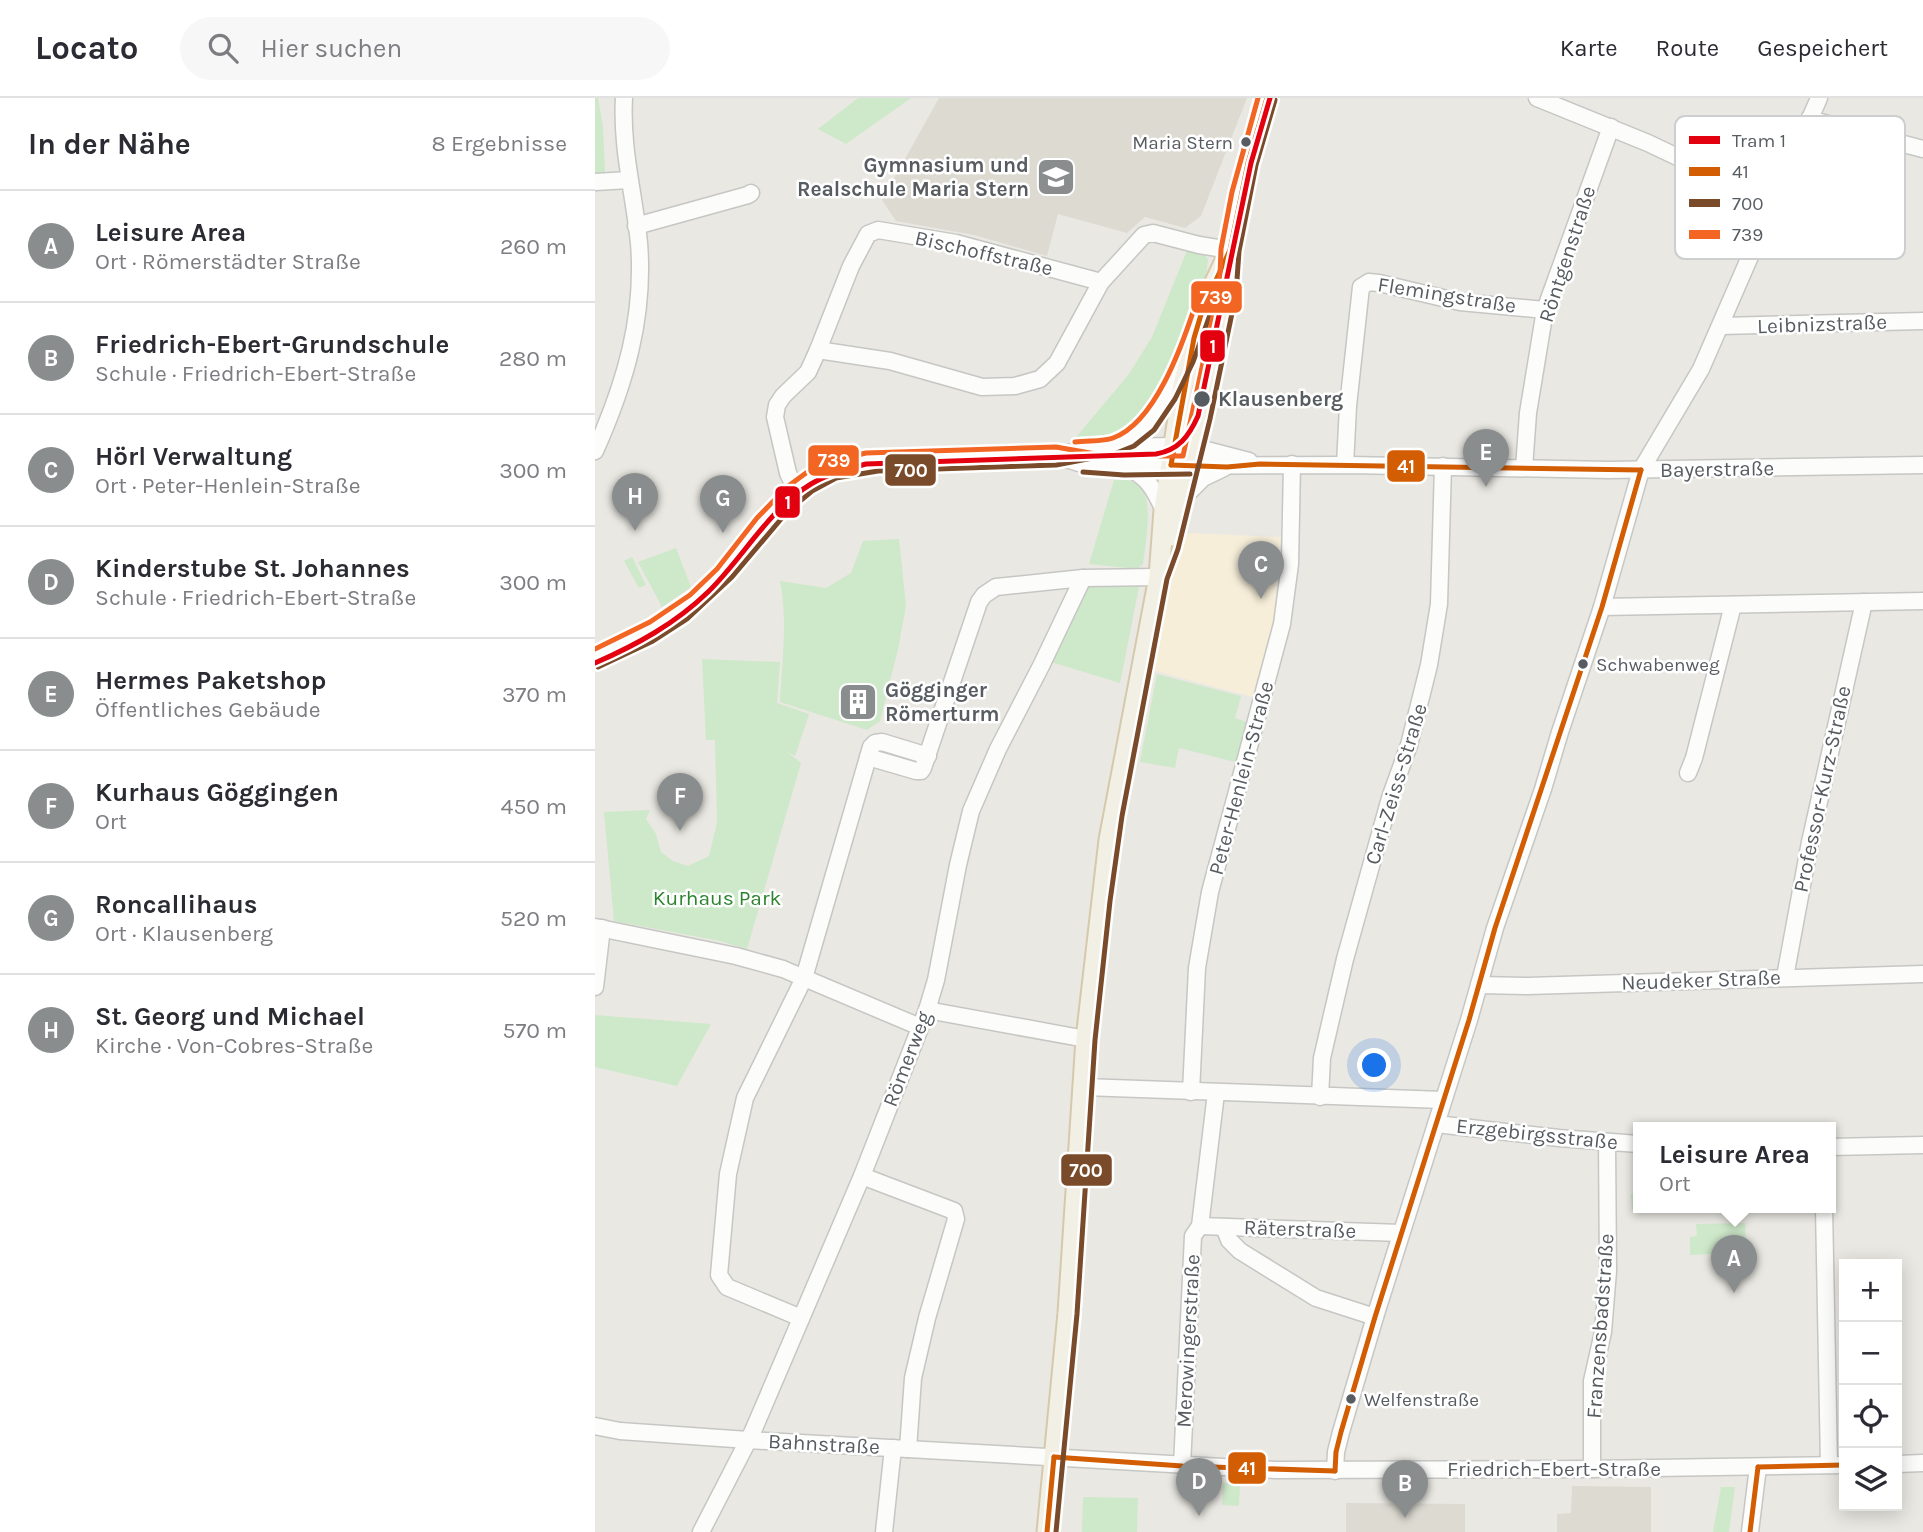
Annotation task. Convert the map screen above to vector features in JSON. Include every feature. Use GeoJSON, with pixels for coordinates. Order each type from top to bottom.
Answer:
{"type":"FeatureCollection","features":[{"type":"Feature","properties":{"kind":"main road"},"geometry":{"type":"LineString","coordinates":[[1047,1532],[1069,1301],[1086,1039],[1109,840],[1172,505],[1222,318],[1229,277],[1230,250],[1248,163],[1267,98]]}},
{"type":"Feature","properties":{"kind":"main road"},"geometry":{"type":"LineString","coordinates":[[1183,456],[1178,412],[1194,338],[1203,309],[1230,250]]}},
{"type":"Feature","properties":{"kind":"street"},"geometry":{"type":"LineString","coordinates":[[595,451],[619,392],[636,329],[640,275],[623,134],[624,98]]}},
{"type":"Feature","properties":{"kind":"street"},"geometry":{"type":"LineString","coordinates":[[1537,98],[1675,156]]}},
{"type":"Feature","properties":{"kind":"street"},"geometry":{"type":"LineString","coordinates":[[1810,116],[1819,98]]}},
{"type":"Feature","properties":{"kind":"street","name":"Röntgenstraße"},"geometry":{"type":"LineString","coordinates":[[1524,468],[1528,413],[1545,310],[1611,127]]}},
{"type":"Feature","properties":{"kind":"street"},"geometry":{"type":"LineString","coordinates":[[1905,144],[1923,149]]}},
{"type":"Feature","properties":{"kind":"street"},"geometry":{"type":"LineString","coordinates":[[595,182],[629,180]]}},
{"type":"Feature","properties":{"kind":"street"},"geometry":{"type":"LineString","coordinates":[[636,226],[751,192]]}},
{"type":"Feature","properties":{"kind":"street","name":"Bischoffstraße"},"geometry":{"type":"LineString","coordinates":[[818,350],[851,266],[868,234],[878,230],[956,243],[1101,282]]}},
{"type":"Feature","properties":{"kind":"street"},"geometry":{"type":"LineString","coordinates":[[796,491],[788,473],[775,409],[783,396],[808,372],[818,350],[890,361],[982,387],[1015,386],[1040,379],[1057,363],[1101,282],[1144,235],[1153,233],[1230,250]]}},
{"type":"Feature","properties":{"kind":"street"},"geometry":{"type":"LineString","coordinates":[[1335,1471],[1341,1432],[1375,1317],[1495,928],[1602,607],[1641,470],[1696,379],[1750,259]]}},
{"type":"Feature","properties":{"kind":"street","name":"Flemingstraße"},"geometry":{"type":"LineString","coordinates":[[1345,465],[1348,406],[1361,288],[1369,282],[1379,283],[1460,302],[1545,310]]}},
{"type":"Feature","properties":{"kind":"street","name":"Leibnizstraße"},"geometry":{"type":"LineString","coordinates":[[1721,326],[1923,321]]}},
{"type":"Feature","properties":{"kind":"street"},"geometry":{"type":"LineString","coordinates":[[1116,447],[1137,434],[1152,418],[1194,338]]}},
{"type":"Feature","properties":{"kind":"street"},"geometry":{"type":"LineString","coordinates":[[595,659],[647,637],[708,590],[779,505],[827,472],[866,462],[1056,456],[1090,448],[1116,447],[1183,456]]}},
{"type":"Feature","properties":{"kind":"street"},"geometry":{"type":"LineString","coordinates":[[1056,456],[1079,463],[1124,466],[1183,456]]}},
{"type":"Feature","properties":{"kind":"street","name":"Bayerstraße"},"geometry":{"type":"LineString","coordinates":[[1183,456],[1260,464]]}},
{"type":"Feature","properties":{"kind":"street","name":"Bayerstraße"},"geometry":{"type":"LineString","coordinates":[[1183,456],[1227,467],[1292,464],[1641,470],[1923,465]]}},
{"type":"Feature","properties":{"kind":"street","name":"Peter-Henlein-Straße"},"geometry":{"type":"LineString","coordinates":[[1191,1092],[1197,968],[1210,892],[1282,624],[1290,564],[1292,464]]}},
{"type":"Feature","properties":{"kind":"street"},"geometry":{"type":"LineString","coordinates":[[1124,466],[1139,472],[1172,505]]}},
{"type":"Feature","properties":{"kind":"street","name":"Carl-Zeiss-Straße"},"geometry":{"type":"LineString","coordinates":[[1320,1097],[1322,1058],[1345,959],[1390,799],[1417,717],[1431,654],[1439,595],[1443,466]]}},
{"type":"Feature","properties":{"kind":"street","name":"Bayerstraße"},"geometry":{"type":"LineString","coordinates":[[1172,505],[1203,478],[1227,467]]}},
{"type":"Feature","properties":{"kind":"street"},"geometry":{"type":"LineString","coordinates":[[801,1318],[727,1287],[719,1275],[729,1174],[744,1098],[804,978],[875,743],[882,742],[928,756],[979,602],[996,587],[1083,578],[1159,577]]}},
{"type":"Feature","properties":{"kind":"street","name":"Römerweg"},"geometry":{"type":"LineString","coordinates":[[701,1532],[748,1440],[801,1318],[862,1176],[927,1010],[937,975],[971,811],[998,749],[1083,578]]}},
{"type":"Feature","properties":{"kind":"street"},"geometry":{"type":"LineString","coordinates":[[1602,607],[1923,601]]}},
{"type":"Feature","properties":{"kind":"street","name":"Professor-Kurz-Straße"},"geometry":{"type":"LineString","coordinates":[[1785,976],[1812,831],[1864,602]]}},
{"type":"Feature","properties":{"kind":"street"},"geometry":{"type":"LineString","coordinates":[[1688,773],[1733,605]]}},
{"type":"Feature","properties":{"kind":"street"},"geometry":{"type":"LineString","coordinates":[[595,987],[599,928],[736,956],[804,978],[920,1027]]}},
{"type":"Feature","properties":{"kind":"street","name":"Neudeker Straße"},"geometry":{"type":"LineString","coordinates":[[1479,985],[1528,986],[1785,976],[1923,974]]}},
{"type":"Feature","properties":{"kind":"street"},"geometry":{"type":"LineString","coordinates":[[927,1010],[1086,1039]]}},
{"type":"Feature","properties":{"kind":"street"},"geometry":{"type":"LineString","coordinates":[[1083,1087],[1443,1100]]}},
{"type":"Feature","properties":{"kind":"street","name":"Merowingerstraße"},"geometry":{"type":"LineString","coordinates":[[1182,1466],[1193,1236],[1200,1226],[1216,1093]]}},
{"type":"Feature","properties":{"kind":"street","name":"Erzgebirgsstraße"},"geometry":{"type":"LineString","coordinates":[[1436,1124],[1633,1144]]}},
{"type":"Feature","properties":{"kind":"street","name":"Franzensbadstraße"},"geometry":{"type":"LineString","coordinates":[[1592,1469],[1592,1381],[1603,1332],[1608,1271],[1607,1142]]}},
{"type":"Feature","properties":{"kind":"street"},"geometry":{"type":"LineString","coordinates":[[1836,1147],[1923,1145]]}},
{"type":"Feature","properties":{"kind":"street"},"geometry":{"type":"LineString","coordinates":[[862,1176],[954,1211],[956,1219],[927,1318],[913,1378],[884,1532]]}},
{"type":"Feature","properties":{"kind":"street"},"geometry":{"type":"LineString","coordinates":[[1824,1213],[1837,1465]]}},
{"type":"Feature","properties":{"kind":"street","name":"Räterstraße"},"geometry":{"type":"LineString","coordinates":[[1200,1226],[1401,1233]]}},
{"type":"Feature","properties":{"kind":"street"},"geometry":{"type":"LineString","coordinates":[[1224,1227],[1229,1240],[1240,1251],[1316,1298],[1375,1317]]}},
{"type":"Feature","properties":{"kind":"street","name":"Bahnstraße"},"geometry":{"type":"LineString","coordinates":[[595,1426],[620,1432],[1054,1457]]}},
{"type":"Feature","properties":{"kind":"street","name":"Friedrich-Ebert-Straße"},"geometry":{"type":"LineString","coordinates":[[1054,1457],[1182,1466],[1335,1471],[1837,1465]]}},
{"type":"Feature","properties":{"kind":"street"},"geometry":{"type":"LineString","coordinates":[[1902,1464],[1923,1463]]}},
{"type":"Feature","properties":{"kind":"street"},"geometry":{"type":"LineString","coordinates":[[1750,1532],[1758,1467]]}},
{"type":"Feature","properties":{"kind":"shaded area","name":"Gymnasium und Realschule Maria Stern"},"geometry":{"type":"Polygon","coordinates":[[[939,98],[1247,98],[1201,216],[1185,228],[1145,217],[1127,233],[1058,214],[1047,256],[974,235],[896,221],[882,200],[939,98]]]}},
{"type":"Feature","properties":{"kind":"shaded area"},"geometry":{"type":"Polygon","coordinates":[[[1185,533],[1281,537],[1273,632],[1256,698],[1152,670],[1157,638],[1185,533]]]}},
{"type":"Feature","properties":{"kind":"shaded area"},"geometry":{"type":"Polygon","coordinates":[[[1572,1486],[1651,1487],[1651,1532],[1557,1532],[1557,1514],[1571,1513],[1572,1486]]]}},
{"type":"Feature","properties":{"kind":"shaded area"},"geometry":{"type":"Polygon","coordinates":[[[1346,1503],[1465,1504],[1465,1532],[1346,1532],[1346,1503]]]}},
{"type":"Feature","properties":{"kind":"green space"},"geometry":{"type":"Polygon","coordinates":[[[595,98],[598,98],[603,127],[605,174],[595,175],[595,98]]]}},
{"type":"Feature","properties":{"kind":"green space"},"geometry":{"type":"Polygon","coordinates":[[[858,98],[911,98],[846,144],[818,129],[858,98]]]}},
{"type":"Feature","properties":{"kind":"green space"},"geometry":{"type":"Polygon","coordinates":[[[1188,248],[1200,251],[1208,259],[1205,288],[1173,374],[1156,405],[1121,438],[1099,443],[1071,443],[1129,374],[1152,337],[1188,248]]]}},
{"type":"Feature","properties":{"kind":"green space"},"geometry":{"type":"Polygon","coordinates":[[[1114,480],[1136,483],[1146,497],[1146,545],[1143,564],[1137,569],[1089,564],[1114,480]]]}},
{"type":"Feature","properties":{"kind":"green space"},"geometry":{"type":"Polygon","coordinates":[[[899,539],[906,606],[880,721],[867,730],[780,702],[784,626],[780,581],[826,588],[851,573],[863,541],[899,539]]]}},
{"type":"Feature","properties":{"kind":"green space"},"geometry":{"type":"Polygon","coordinates":[[[676,548],[691,587],[662,607],[638,562],[676,548]]]}},
{"type":"Feature","properties":{"kind":"green space"},"geometry":{"type":"Polygon","coordinates":[[[632,557],[646,585],[639,588],[624,561],[632,557]]]}},
{"type":"Feature","properties":{"kind":"green space"},"geometry":{"type":"Polygon","coordinates":[[[1140,582],[1120,683],[1048,661],[1086,583],[1140,582]]]}},
{"type":"Feature","properties":{"kind":"green space","name":"Kurhaus Park"},"geometry":{"type":"Polygon","coordinates":[[[702,659],[780,662],[777,703],[809,714],[795,756],[786,751],[801,763],[747,949],[720,941],[614,921],[604,812],[650,810],[646,819],[656,834],[661,852],[673,861],[688,866],[709,856],[717,822],[715,740],[706,740],[702,659]]]}},
{"type":"Feature","properties":{"kind":"green space"},"geometry":{"type":"Polygon","coordinates":[[[1157,674],[1241,696],[1235,718],[1249,723],[1239,763],[1179,748],[1175,768],[1140,762],[1157,674]]]}},
{"type":"Feature","properties":{"kind":"green space"},"geometry":{"type":"Polygon","coordinates":[[[595,1015],[711,1024],[677,1086],[595,1067],[595,1015]]]}},
{"type":"Feature","properties":{"kind":"green space"},"geometry":{"type":"Polygon","coordinates":[[[1745,1223],[1750,1255],[1690,1255],[1690,1237],[1697,1236],[1696,1224],[1745,1223]]]}},
{"type":"Feature","properties":{"kind":"green space"},"geometry":{"type":"Polygon","coordinates":[[[1223,1483],[1240,1484],[1239,1506],[1222,1505],[1223,1483]]]}},
{"type":"Feature","properties":{"kind":"green space"},"geometry":{"type":"Polygon","coordinates":[[[1721,1487],[1735,1487],[1729,1532],[1713,1532],[1721,1487]]]}},
{"type":"Feature","properties":{"kind":"green space"},"geometry":{"type":"Polygon","coordinates":[[[1083,1497],[1138,1498],[1137,1532],[1082,1532],[1083,1497]]]}},
{"type":"Feature","properties":{"kind":"tram line","name":"1"},"geometry":{"type":"LineString","coordinates":[[595,663],[640,641],[682,614],[721,579],[782,507],[811,484],[831,475],[866,464],[1156,454],[1177,445],[1187,436],[1198,416],[1251,163],[1270,98]]}},
{"type":"Feature","properties":{"kind":"transit line","name":"739"},"geometry":{"type":"LineString","coordinates":[[595,649],[650,622],[690,595],[717,569],[757,518],[787,487],[806,473],[832,461],[866,453],[1056,447],[1107,456],[1183,456],[1213,316],[1220,276],[1221,249],[1232,192],[1258,98]]}},
{"type":"Feature","properties":{"kind":"transit line","name":"41"},"geometry":{"type":"LineString","coordinates":[[1171,465],[1194,338],[1203,308],[1230,250],[1248,163],[1267,98]]}},
{"type":"Feature","properties":{"kind":"transit line","name":"700"},"geometry":{"type":"LineString","coordinates":[[1056,1532],[1077,1314],[1095,1040],[1122,816],[1167,579],[1178,549],[1210,419],[1236,294],[1239,251],[1256,165],[1275,100]]}},
{"type":"Feature","properties":{"kind":"transit line","name":"739"},"geometry":{"type":"LineString","coordinates":[[1075,442],[1113,438],[1128,430],[1142,417],[1165,381],[1195,306]]}},
{"type":"Feature","properties":{"kind":"transit line","name":"700"},"geometry":{"type":"LineString","coordinates":[[598,667],[653,641],[687,619],[732,577],[787,512],[812,491],[836,478],[878,471],[1056,465],[1114,454],[1134,446],[1154,430],[1175,399],[1193,362],[1211,312]]}},
{"type":"Feature","properties":{"kind":"transit line","name":"41"},"geometry":{"type":"LineString","coordinates":[[1171,465],[1641,470]]}},
{"type":"Feature","properties":{"kind":"transit line","name":"41"},"geometry":{"type":"LineString","coordinates":[[1335,1471],[1341,1432],[1375,1317],[1469,1020],[1495,928],[1602,607],[1641,470]]}},
{"type":"Feature","properties":{"kind":"transit line","name":"700"},"geometry":{"type":"LineString","coordinates":[[1083,472],[1124,475],[1190,474]]}},
{"type":"Feature","properties":{"kind":"transit line","name":"41"},"geometry":{"type":"LineString","coordinates":[[1054,1457],[1182,1466],[1335,1471]]}},
{"type":"Feature","properties":{"kind":"transit line","name":"41"},"geometry":{"type":"LineString","coordinates":[[1047,1532],[1054,1457]]}},
{"type":"Feature","properties":{"kind":"transit line","name":"41"},"geometry":{"type":"LineString","coordinates":[[1758,1467],[1839,1465]]}},
{"type":"Feature","properties":{"kind":"transit line","name":"41"},"geometry":{"type":"LineString","coordinates":[[1750,1532],[1758,1467]]}},
{"type":"Feature","properties":{"kind":"place","name":"Maria Stern"},"geometry":{"type":"Point","coordinates":[1246,142]}},
{"type":"Feature","properties":{"kind":"place","name":"Gymnasium und Realschule Maria Stern"},"geometry":{"type":"Point","coordinates":[1056,177]}},
{"type":"Feature","properties":{"kind":"place","name":"Klausenberg"},"geometry":{"type":"Point","coordinates":[1202,399]}},
{"type":"Feature","properties":{"kind":"place","name":"Hermes Paketshop"},"geometry":{"type":"Point","coordinates":[1486,487]}},
{"type":"Feature","properties":{"kind":"place","name":"St. Georg und Michael"},"geometry":{"type":"Point","coordinates":[635,531]}},
{"type":"Feature","properties":{"kind":"place","name":"Roncallihaus"},"geometry":{"type":"Point","coordinates":[723,533]}},
{"type":"Feature","properties":{"kind":"place","name":"Hörl Verwaltung"},"geometry":{"type":"Point","coordinates":[1261,599]}},
{"type":"Feature","properties":{"kind":"place","name":"Schwabenweg"},"geometry":{"type":"Point","coordinates":[1583,664]}},
{"type":"Feature","properties":{"kind":"place","name":"Gögginger Römerturm"},"geometry":{"type":"Point","coordinates":[858,702]}},
{"type":"Feature","properties":{"kind":"place","name":"Kurhaus Göggingen"},"geometry":{"type":"Point","coordinates":[680,831]}},
{"type":"Feature","properties":{"kind":"place","name":"Leisure Area"},"geometry":{"type":"Point","coordinates":[1734,1293]}},
{"type":"Feature","properties":{"kind":"place","name":"Welfenstraße"},"geometry":{"type":"Point","coordinates":[1351,1399]}},
{"type":"Feature","properties":{"kind":"place","name":"Kinderstube St. Johannes"},"geometry":{"type":"Point","coordinates":[1199,1516]}},
{"type":"Feature","properties":{"kind":"place","name":"Friedrich-Ebert-Grundschule"},"geometry":{"type":"Point","coordinates":[1405,1518]}}]}
